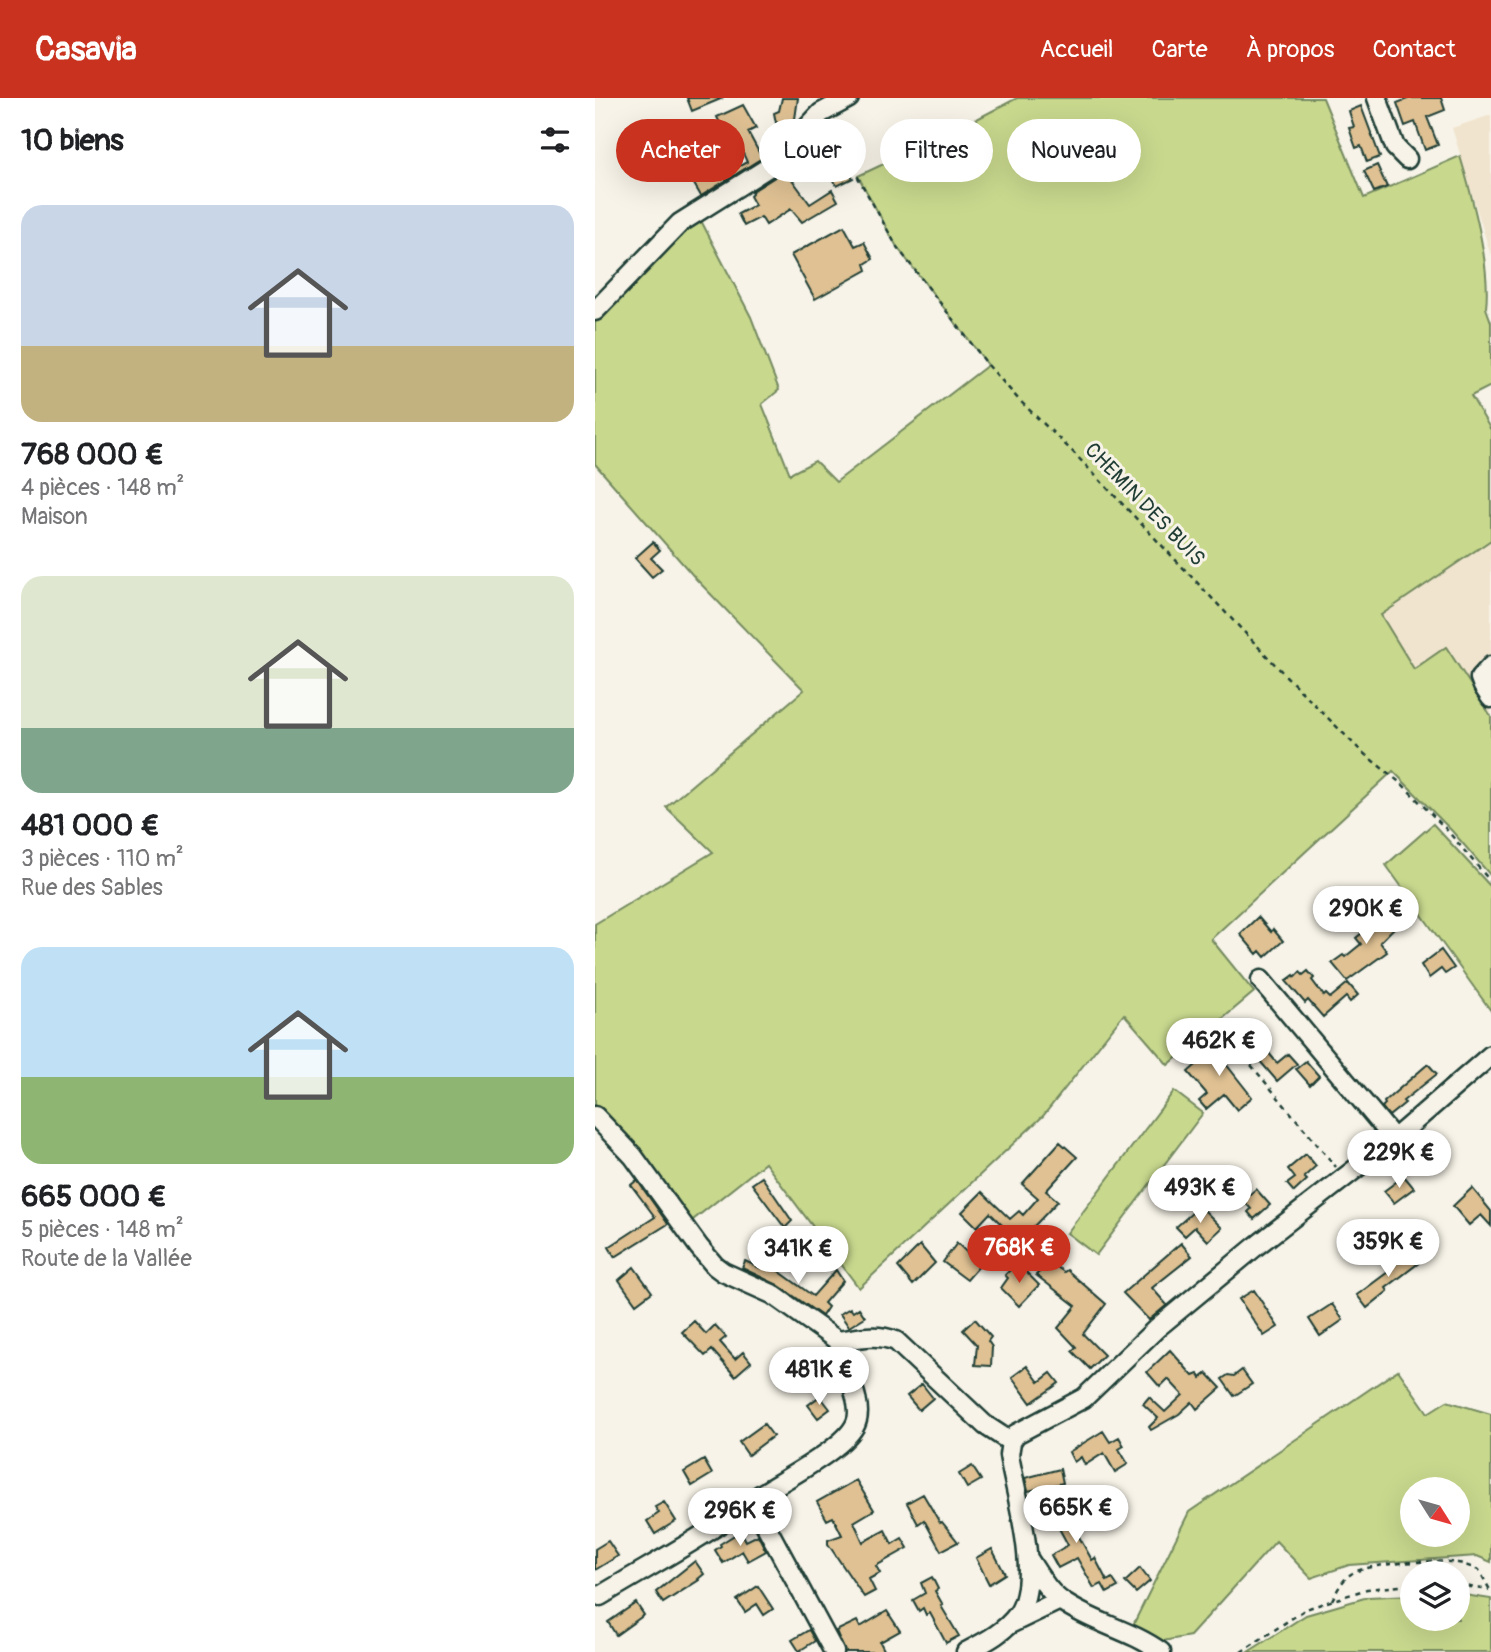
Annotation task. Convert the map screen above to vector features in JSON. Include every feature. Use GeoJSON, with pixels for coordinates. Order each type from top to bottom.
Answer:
{"type":"FeatureCollection","features":[{"type":"Feature","properties":{"kind":"street"},"geometry":{"type":"LineString","coordinates":[[595,311],[680,223],[772,165],[818,105],[849,98]]}},
{"type":"Feature","properties":{"kind":"street"},"geometry":{"type":"LineString","coordinates":[[1377,98],[1395,147],[1407,159]]}},
{"type":"Feature","properties":{"kind":"street"},"geometry":{"type":"LineString","coordinates":[[1491,666],[1480,678],[1491,698]]}},
{"type":"Feature","properties":{"kind":"street"},"geometry":{"type":"LineString","coordinates":[[1262,980],[1394,1139]]}},
{"type":"Feature","properties":{"kind":"street"},"geometry":{"type":"LineString","coordinates":[[966,1652],[994,1637],[1009,1625],[1025,1601],[1028,1586],[1027,1557],[1009,1455],[1011,1441],[1023,1429],[1054,1416],[1084,1398],[1157,1328],[1255,1247],[1394,1139],[1491,1055]]}},
{"type":"Feature","properties":{"kind":"street"},"geometry":{"type":"LineString","coordinates":[[595,1116],[633,1156],[715,1266],[772,1294],[838,1341],[884,1336],[896,1341],[985,1425],[1011,1441]]}},
{"type":"Feature","properties":{"kind":"street"},"geometry":{"type":"LineString","coordinates":[[600,1596],[724,1521],[752,1500],[824,1455],[853,1431],[858,1413],[838,1341]]}},
{"type":"Feature","properties":{"kind":"street"},"geometry":{"type":"LineString","coordinates":[[752,1500],[834,1652]]}},
{"type":"Feature","properties":{"kind":"street"},"geometry":{"type":"LineString","coordinates":[[1027,1557],[1060,1600],[1147,1642],[1161,1652]]}},
{"type":"Feature","properties":{"kind":"street"},"geometry":{"type":"LineString","coordinates":[[1009,1625],[1060,1600]]}},
{"type":"Feature","properties":{"kind":"path","name":"CHEMIN DES BUIS"},"geometry":{"type":"LineString","coordinates":[[818,105],[897,247],[988,365],[1286,676],[1362,752],[1403,785],[1446,829],[1491,882]]}},
{"type":"Feature","properties":{"kind":"path"},"geometry":{"type":"LineString","coordinates":[[1251,1065],[1345,1178]]}},
{"type":"Feature","properties":{"kind":"path"},"geometry":{"type":"LineString","coordinates":[[1332,1600],[1351,1573],[1366,1567],[1411,1563],[1457,1563],[1479,1570],[1491,1590]]}},
{"type":"Feature","properties":{"kind":"path"},"geometry":{"type":"LineString","coordinates":[[1241,1652],[1306,1609],[1367,1589],[1400,1586]]}},
{"type":"Feature","properties":{"kind":"path"},"geometry":{"type":"LineString","coordinates":[[1470,1587],[1491,1590]]}},
{"type":"Feature","properties":{"kind":"shaded area"},"geometry":{"type":"Polygon","coordinates":[[[1491,115],[1491,256],[1452,128],[1491,115]]]}},
{"type":"Feature","properties":{"kind":"shaded area"},"geometry":{"type":"Polygon","coordinates":[[[1491,540],[1491,715],[1446,647],[1414,670],[1381,615],[1491,540]]]}},
{"type":"Feature","properties":{"kind":"green space"},"geometry":{"type":"Polygon","coordinates":[[[1017,98],[1323,98],[1364,198],[1460,156],[1480,232],[1486,272],[1486,308],[1491,322],[1491,386],[1471,396],[1491,430],[1491,540],[1381,615],[1414,669],[1446,647],[1491,716],[1491,876],[1452,831],[1393,771],[1211,939],[1254,992],[1168,1065],[1124,1014],[1043,1116],[859,1288],[765,1163],[684,1227],[595,1116],[595,924],[713,852],[666,807],[804,690],[697,580],[595,464],[595,311],[696,211],[751,317],[779,390],[762,404],[790,474],[815,461],[836,482],[988,365],[897,247],[861,182],[866,182],[866,172],[880,166],[880,182],[993,182],[993,119],[977,119],[1017,98]]]}},
{"type":"Feature","properties":{"kind":"green space"},"geometry":{"type":"Polygon","coordinates":[[[1433,824],[1491,887],[1491,1011],[1386,865],[1433,824]]]}},
{"type":"Feature","properties":{"kind":"green space"},"geometry":{"type":"Polygon","coordinates":[[[1174,1091],[1203,1113],[1096,1255],[1067,1233],[1174,1091]]]}},
{"type":"Feature","properties":{"kind":"green space"},"geometry":{"type":"Polygon","coordinates":[[[1398,1370],[1428,1413],[1447,1401],[1491,1414],[1491,1562],[1477,1556],[1349,1565],[1311,1578],[1276,1541],[1190,1636],[1163,1641],[1133,1625],[1189,1512],[1398,1370]]]}},
{"type":"Feature","properties":{"kind":"green space"},"geometry":{"type":"Polygon","coordinates":[[[1400,1596],[1400,1631],[1470,1631],[1470,1596],[1491,1599],[1491,1652],[1248,1652],[1306,1615],[1368,1597],[1400,1596]]]}},
{"type":"Feature","properties":{"kind":"building"},"geometry":{"type":"Polygon","coordinates":[[[687,98],[723,98],[692,111],[687,98]]]}},
{"type":"Feature","properties":{"kind":"building"},"geometry":{"type":"Polygon","coordinates":[[[782,98],[798,98],[795,119],[775,119],[774,113],[779,111],[782,98]]]}},
{"type":"Feature","properties":{"kind":"building"},"geometry":{"type":"Polygon","coordinates":[[[1410,98],[1441,98],[1445,110],[1427,117],[1438,145],[1425,150],[1415,122],[1405,126],[1397,103],[1410,98]]]}},
{"type":"Feature","properties":{"kind":"building"},"geometry":{"type":"Polygon","coordinates":[[[743,105],[756,128],[748,132],[759,152],[759,160],[745,169],[745,119],[717,117],[743,105]]]}},
{"type":"Feature","properties":{"kind":"building"},"geometry":{"type":"Polygon","coordinates":[[[1361,106],[1380,157],[1367,162],[1361,146],[1356,148],[1349,128],[1354,127],[1349,111],[1361,106]]]}},
{"type":"Feature","properties":{"kind":"building"},"geometry":{"type":"Polygon","coordinates":[[[1377,165],[1387,187],[1374,192],[1364,171],[1377,165]]]}},
{"type":"Feature","properties":{"kind":"building"},"geometry":{"type":"Polygon","coordinates":[[[693,182],[723,182],[701,196],[693,182]]]}},
{"type":"Feature","properties":{"kind":"building"},"geometry":{"type":"Polygon","coordinates":[[[767,182],[794,182],[810,204],[832,190],[838,201],[802,222],[791,209],[766,225],[761,217],[744,226],[738,214],[755,205],[750,196],[751,192],[767,182]]]}},
{"type":"Feature","properties":{"kind":"building"},"geometry":{"type":"Polygon","coordinates":[[[844,226],[855,246],[864,242],[873,259],[865,264],[867,270],[815,299],[791,255],[844,226]]]}},
{"type":"Feature","properties":{"kind":"building"},"geometry":{"type":"Polygon","coordinates":[[[653,542],[660,550],[651,558],[662,569],[652,577],[635,558],[653,542]]]}},
{"type":"Feature","properties":{"kind":"building"},"geometry":{"type":"Polygon","coordinates":[[[1378,907],[1395,927],[1380,942],[1387,952],[1347,981],[1332,963],[1343,955],[1345,957],[1361,944],[1356,938],[1368,928],[1365,924],[1371,919],[1368,915],[1378,907]]]}},
{"type":"Feature","properties":{"kind":"building"},"geometry":{"type":"Polygon","coordinates":[[[1258,917],[1283,941],[1265,957],[1260,951],[1257,954],[1240,934],[1258,917]]]}},
{"type":"Feature","properties":{"kind":"building"},"geometry":{"type":"Polygon","coordinates":[[[1441,950],[1454,968],[1445,974],[1441,969],[1429,978],[1421,965],[1441,950]]]}},
{"type":"Feature","properties":{"kind":"building"},"geometry":{"type":"Polygon","coordinates":[[[1308,971],[1324,996],[1326,994],[1330,998],[1348,983],[1358,995],[1350,1002],[1346,997],[1323,1017],[1308,1000],[1305,1003],[1286,981],[1300,972],[1303,975],[1308,971]]]}},
{"type":"Feature","properties":{"kind":"building"},"geometry":{"type":"Polygon","coordinates":[[[1220,1037],[1233,1052],[1224,1060],[1226,1064],[1252,1097],[1237,1110],[1224,1094],[1206,1109],[1199,1101],[1207,1094],[1188,1072],[1214,1049],[1211,1045],[1220,1037]]]}},
{"type":"Feature","properties":{"kind":"building"},"geometry":{"type":"Polygon","coordinates":[[[1268,1052],[1277,1063],[1288,1054],[1297,1064],[1277,1081],[1259,1060],[1268,1052]]]}},
{"type":"Feature","properties":{"kind":"building"},"geometry":{"type":"Polygon","coordinates":[[[1306,1061],[1319,1076],[1310,1085],[1296,1069],[1306,1061]]]}},
{"type":"Feature","properties":{"kind":"building"},"geometry":{"type":"Polygon","coordinates":[[[1428,1064],[1437,1074],[1389,1116],[1382,1107],[1384,1102],[1428,1064]]]}},
{"type":"Feature","properties":{"kind":"building"},"geometry":{"type":"Polygon","coordinates":[[[1060,1142],[1077,1157],[1046,1191],[1058,1201],[1015,1246],[1002,1233],[1006,1229],[990,1213],[977,1227],[962,1212],[982,1192],[1010,1219],[1019,1211],[1023,1215],[1038,1198],[1022,1184],[1060,1142]]]}},
{"type":"Feature","properties":{"kind":"building"},"geometry":{"type":"Polygon","coordinates":[[[1306,1154],[1316,1166],[1304,1177],[1307,1180],[1294,1192],[1287,1184],[1295,1178],[1288,1169],[1306,1154]]]}},
{"type":"Feature","properties":{"kind":"building"},"geometry":{"type":"Polygon","coordinates":[[[1404,1176],[1414,1188],[1394,1203],[1384,1191],[1404,1176]]]}},
{"type":"Feature","properties":{"kind":"building"},"geometry":{"type":"Polygon","coordinates":[[[762,1177],[792,1221],[785,1228],[752,1184],[762,1177]]]}},
{"type":"Feature","properties":{"kind":"building"},"geometry":{"type":"Polygon","coordinates":[[[637,1180],[668,1224],[615,1257],[609,1247],[655,1217],[631,1185],[637,1180]]]}},
{"type":"Feature","properties":{"kind":"building"},"geometry":{"type":"Polygon","coordinates":[[[1472,1188],[1491,1211],[1491,1226],[1481,1215],[1469,1225],[1453,1206],[1472,1188]]]}},
{"type":"Feature","properties":{"kind":"building"},"geometry":{"type":"Polygon","coordinates":[[[1256,1189],[1270,1205],[1254,1219],[1248,1212],[1251,1209],[1243,1200],[1256,1189]]]}},
{"type":"Feature","properties":{"kind":"building"},"geometry":{"type":"Polygon","coordinates":[[[1203,1209],[1222,1228],[1208,1241],[1195,1227],[1185,1236],[1176,1227],[1193,1212],[1196,1215],[1203,1209]]]}},
{"type":"Feature","properties":{"kind":"building"},"geometry":{"type":"Polygon","coordinates":[[[957,1243],[980,1265],[967,1280],[943,1262],[957,1243]]]}},
{"type":"Feature","properties":{"kind":"building"},"geometry":{"type":"Polygon","coordinates":[[[1181,1243],[1192,1256],[1152,1288],[1167,1305],[1149,1320],[1123,1293],[1181,1243]]]}},
{"type":"Feature","properties":{"kind":"building"},"geometry":{"type":"Polygon","coordinates":[[[920,1245],[935,1263],[913,1285],[898,1267],[920,1245]]]}},
{"type":"Feature","properties":{"kind":"building"},"geometry":{"type":"Polygon","coordinates":[[[1412,1251],[1420,1262],[1386,1288],[1388,1291],[1367,1308],[1357,1295],[1392,1269],[1389,1264],[1412,1251]]]}},
{"type":"Feature","properties":{"kind":"building"},"geometry":{"type":"Polygon","coordinates":[[[745,1261],[760,1268],[765,1261],[813,1296],[836,1270],[843,1281],[824,1303],[828,1307],[822,1316],[778,1285],[742,1268],[745,1261]]]}},
{"type":"Feature","properties":{"kind":"building"},"geometry":{"type":"Polygon","coordinates":[[[1050,1262],[1064,1272],[1067,1270],[1106,1304],[1083,1334],[1104,1355],[1090,1369],[1072,1351],[1076,1347],[1058,1328],[1076,1306],[1036,1275],[1050,1262]]]}},
{"type":"Feature","properties":{"kind":"building"},"geometry":{"type":"Polygon","coordinates":[[[1017,1263],[1039,1285],[1019,1306],[1001,1288],[1008,1278],[1005,1275],[1017,1263]]]}},
{"type":"Feature","properties":{"kind":"building"},"geometry":{"type":"Polygon","coordinates":[[[634,1267],[652,1292],[636,1304],[619,1280],[634,1267]]]}},
{"type":"Feature","properties":{"kind":"building"},"geometry":{"type":"Polygon","coordinates":[[[1254,1290],[1278,1327],[1264,1336],[1239,1299],[1254,1290]]]}},
{"type":"Feature","properties":{"kind":"building"},"geometry":{"type":"Polygon","coordinates":[[[1332,1304],[1343,1320],[1320,1336],[1309,1319],[1332,1304]]]}},
{"type":"Feature","properties":{"kind":"building"},"geometry":{"type":"Polygon","coordinates":[[[850,1308],[853,1312],[859,1308],[865,1317],[849,1327],[840,1314],[850,1308]]]}},
{"type":"Feature","properties":{"kind":"building"},"geometry":{"type":"Polygon","coordinates":[[[975,1319],[991,1337],[988,1341],[992,1347],[991,1366],[975,1365],[977,1345],[963,1330],[975,1319]]]}},
{"type":"Feature","properties":{"kind":"building"},"geometry":{"type":"Polygon","coordinates":[[[694,1321],[706,1334],[715,1325],[726,1337],[720,1342],[735,1359],[743,1352],[751,1362],[735,1376],[712,1350],[705,1356],[682,1332],[694,1321]]]}},
{"type":"Feature","properties":{"kind":"building"},"geometry":{"type":"Polygon","coordinates":[[[1170,1350],[1193,1376],[1198,1374],[1201,1378],[1207,1373],[1221,1388],[1197,1409],[1192,1402],[1179,1414],[1151,1430],[1149,1427],[1158,1418],[1143,1404],[1149,1397],[1165,1412],[1183,1395],[1168,1379],[1160,1387],[1147,1372],[1170,1350]]]}},
{"type":"Feature","properties":{"kind":"building"},"geometry":{"type":"Polygon","coordinates":[[[1027,1366],[1039,1382],[1051,1373],[1059,1383],[1031,1403],[1012,1377],[1027,1366]]]}},
{"type":"Feature","properties":{"kind":"building"},"geometry":{"type":"Polygon","coordinates":[[[1242,1370],[1252,1384],[1234,1396],[1222,1379],[1228,1375],[1234,1376],[1242,1370]]]}},
{"type":"Feature","properties":{"kind":"building"},"geometry":{"type":"Polygon","coordinates":[[[922,1384],[933,1398],[919,1410],[907,1396],[922,1384]]]}},
{"type":"Feature","properties":{"kind":"building"},"geometry":{"type":"Polygon","coordinates":[[[820,1396],[830,1409],[818,1418],[808,1405],[820,1396]]]}},
{"type":"Feature","properties":{"kind":"building"},"geometry":{"type":"Polygon","coordinates":[[[764,1424],[773,1436],[748,1455],[739,1442],[764,1424]]]}},
{"type":"Feature","properties":{"kind":"building"},"geometry":{"type":"Polygon","coordinates":[[[1103,1431],[1110,1442],[1119,1437],[1124,1446],[1119,1449],[1128,1464],[1115,1472],[1104,1453],[1085,1465],[1081,1457],[1074,1462],[1069,1452],[1103,1431]]]}},
{"type":"Feature","properties":{"kind":"building"},"geometry":{"type":"Polygon","coordinates":[[[704,1460],[712,1474],[692,1486],[684,1472],[704,1460]]]}},
{"type":"Feature","properties":{"kind":"building"},"geometry":{"type":"Polygon","coordinates":[[[972,1466],[981,1480],[967,1488],[959,1474],[972,1466]]]}},
{"type":"Feature","properties":{"kind":"building"},"geometry":{"type":"Polygon","coordinates":[[[1060,1469],[1063,1483],[1028,1491],[1025,1478],[1060,1469]]]}},
{"type":"Feature","properties":{"kind":"building"},"geometry":{"type":"Polygon","coordinates":[[[856,1480],[874,1510],[854,1522],[863,1542],[885,1530],[892,1544],[902,1538],[908,1548],[876,1566],[880,1573],[869,1579],[875,1591],[864,1597],[828,1544],[828,1540],[842,1535],[833,1517],[827,1520],[817,1502],[856,1480]]]}},
{"type":"Feature","properties":{"kind":"building"},"geometry":{"type":"Polygon","coordinates":[[[923,1494],[940,1523],[942,1522],[958,1542],[941,1551],[924,1520],[918,1524],[907,1503],[923,1494]]]}},
{"type":"Feature","properties":{"kind":"building"},"geometry":{"type":"Polygon","coordinates":[[[1066,1495],[1080,1523],[1073,1526],[1092,1560],[1095,1558],[1107,1581],[1112,1578],[1118,1587],[1107,1593],[1102,1584],[1094,1588],[1077,1558],[1058,1568],[1051,1555],[1068,1545],[1047,1506],[1066,1495]]]}},
{"type":"Feature","properties":{"kind":"building"},"geometry":{"type":"Polygon","coordinates":[[[664,1502],[676,1521],[655,1534],[647,1521],[659,1513],[655,1507],[664,1502]]]}},
{"type":"Feature","properties":{"kind":"building"},"geometry":{"type":"Polygon","coordinates":[[[741,1531],[746,1541],[758,1535],[766,1551],[748,1561],[742,1551],[723,1563],[715,1550],[741,1531]]]}},
{"type":"Feature","properties":{"kind":"building"},"geometry":{"type":"Polygon","coordinates":[[[608,1541],[618,1556],[595,1570],[595,1549],[608,1541]]]}},
{"type":"Feature","properties":{"kind":"building"},"geometry":{"type":"Polygon","coordinates":[[[992,1549],[1005,1574],[989,1584],[976,1558],[992,1549]]]}},
{"type":"Feature","properties":{"kind":"building"},"geometry":{"type":"Polygon","coordinates":[[[695,1561],[704,1574],[663,1603],[656,1592],[695,1561]]]}},
{"type":"Feature","properties":{"kind":"building"},"geometry":{"type":"Polygon","coordinates":[[[1140,1568],[1150,1581],[1136,1593],[1125,1582],[1140,1568]]]}},
{"type":"Feature","properties":{"kind":"building"},"geometry":{"type":"Polygon","coordinates":[[[932,1577],[938,1589],[935,1591],[943,1605],[941,1606],[959,1636],[946,1643],[930,1613],[926,1615],[923,1608],[919,1611],[913,1600],[925,1593],[921,1583],[932,1577]]]}},
{"type":"Feature","properties":{"kind":"building"},"geometry":{"type":"Polygon","coordinates":[[[758,1586],[773,1609],[764,1615],[757,1604],[745,1612],[737,1600],[758,1586]]]}},
{"type":"Feature","properties":{"kind":"building"},"geometry":{"type":"Polygon","coordinates":[[[636,1603],[644,1615],[616,1635],[608,1622],[636,1603]]]}},
{"type":"Feature","properties":{"kind":"building"},"geometry":{"type":"Polygon","coordinates":[[[887,1611],[900,1631],[880,1642],[885,1652],[845,1652],[836,1631],[857,1621],[860,1627],[887,1611]]]}},
{"type":"Feature","properties":{"kind":"building"},"geometry":{"type":"Polygon","coordinates":[[[809,1630],[815,1641],[799,1651],[792,1640],[809,1630]]]}}]}
